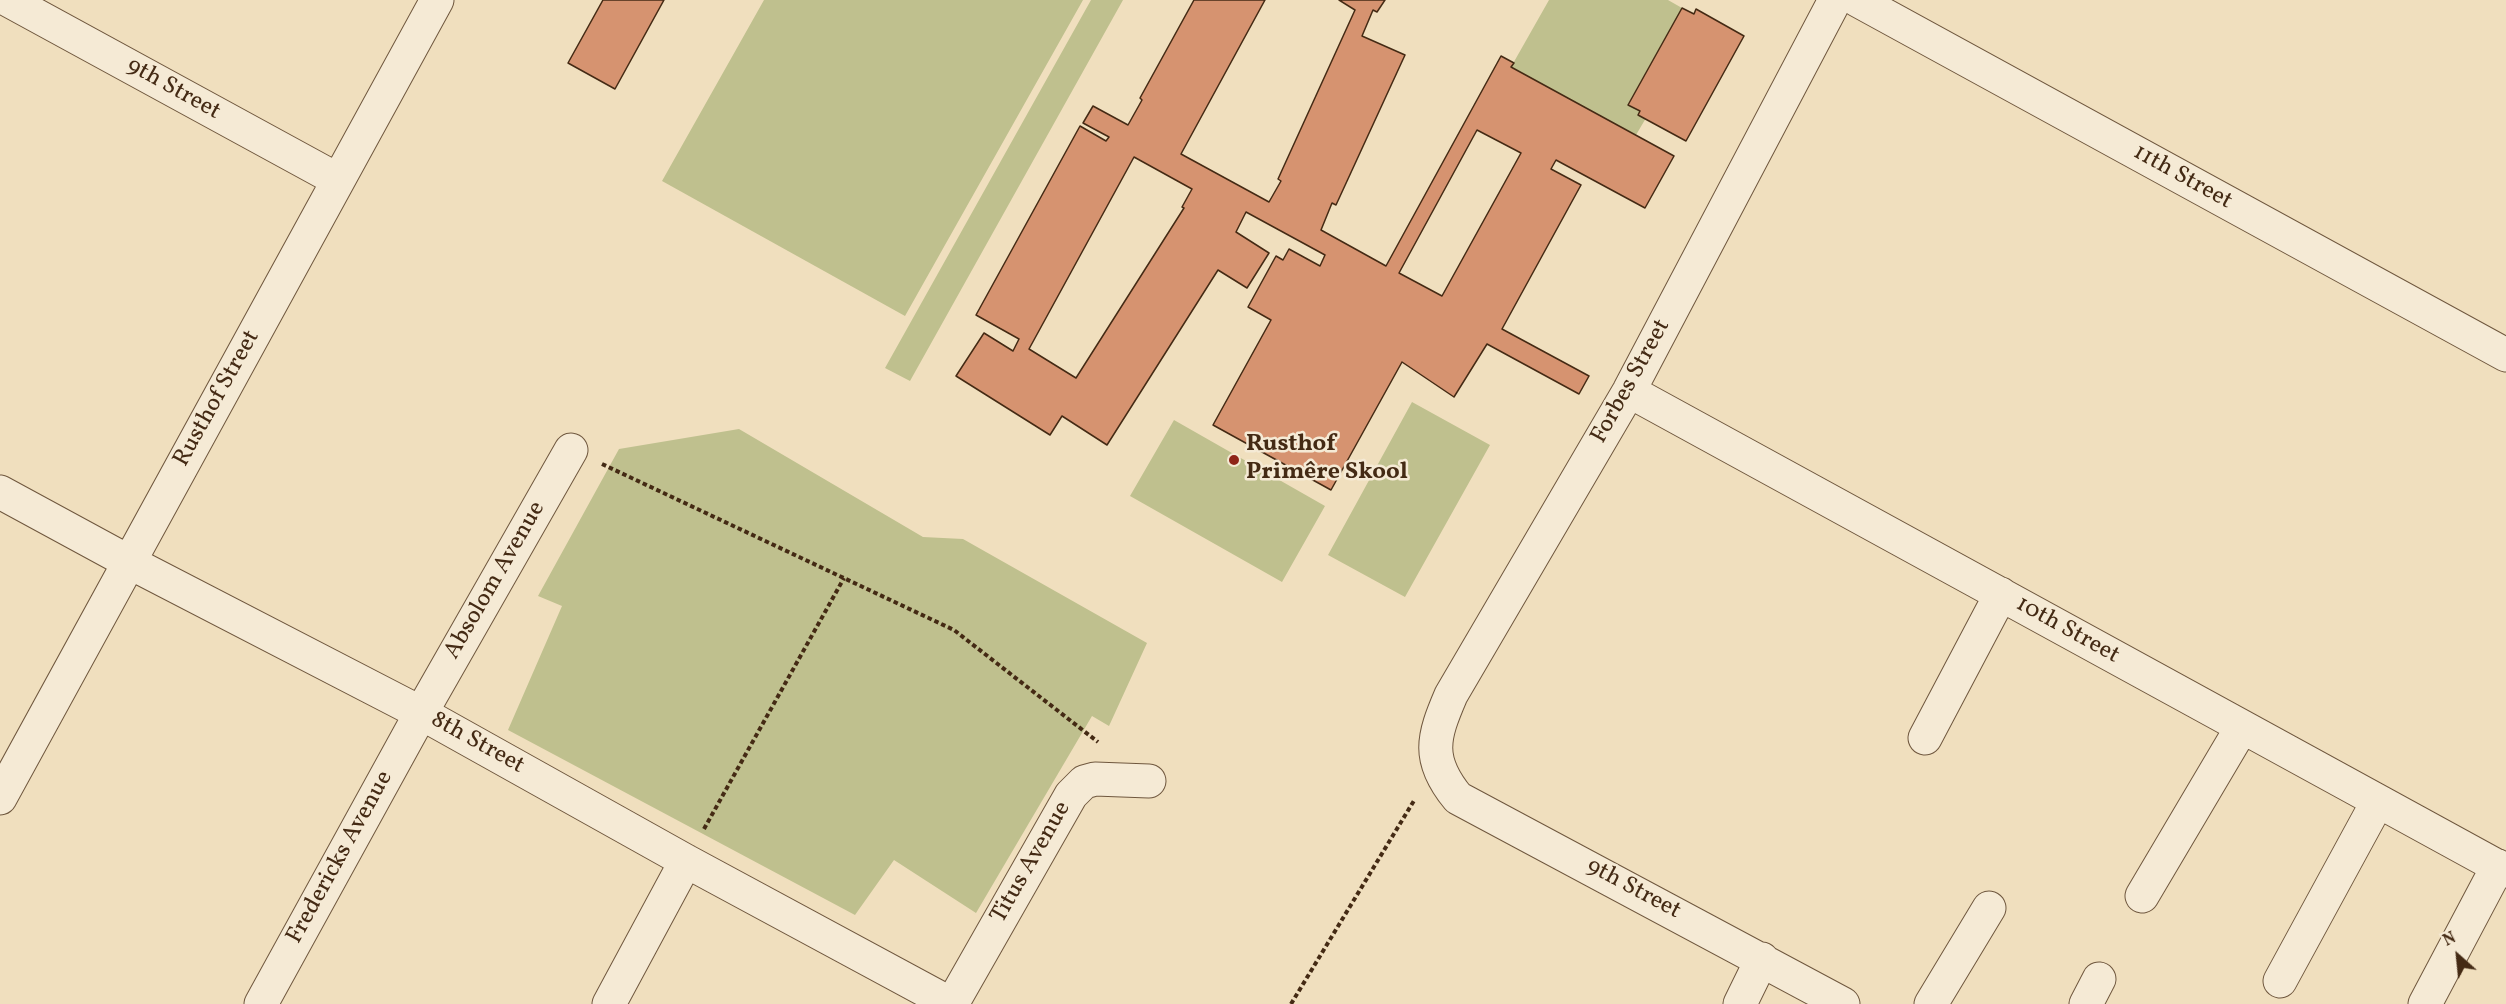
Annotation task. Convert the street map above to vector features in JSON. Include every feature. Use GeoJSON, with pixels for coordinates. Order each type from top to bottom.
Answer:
{"type":"FeatureCollection","features":[{"type":"Feature","properties":{"kind":"street","name":"9th Street"},"geometry":{"type":"LineString","coordinates":[[8,0],[338,180]]}},
{"type":"Feature","properties":{"kind":"street","name":"Rusthof Street"},"geometry":{"type":"LineString","coordinates":[[0,798],[437,0]]}},
{"type":"Feature","properties":{"kind":"street","name":"Forbes Street"},"geometry":{"type":"LineString","coordinates":[[1437,763],[1434,747],[1438,726],[1452,695],[1629,391],[1835,0]]}},
{"type":"Feature","properties":{"kind":"street","name":"11th Street"},"geometry":{"type":"LineString","coordinates":[[1857,0],[2506,355]]}},
{"type":"Feature","properties":{"kind":"street","name":"10th Street"},"geometry":{"type":"LineString","coordinates":[[1629,391],[2502,868]]}},
{"type":"Feature","properties":{"kind":"street","name":"Absolom Avenue"},"geometry":{"type":"LineString","coordinates":[[422,713],[572,450]]}},
{"type":"Feature","properties":{"kind":"street","name":"8th Street"},"geometry":{"type":"LineString","coordinates":[[0,492],[129,562],[422,713],[686,861],[952,1004]]}},
{"type":"Feature","properties":{"kind":"street"},"geometry":{"type":"LineString","coordinates":[[1925,738],[2001,594]]}},
{"type":"Feature","properties":{"kind":"street","name":"Fredericks Avenue"},"geometry":{"type":"LineString","coordinates":[[261,1004],[422,713]]}},
{"type":"Feature","properties":{"kind":"street"},"geometry":{"type":"LineString","coordinates":[[2142,896],[2242,727]]}},
{"type":"Feature","properties":{"kind":"street","name":"9th Street"},"geometry":{"type":"LineString","coordinates":[[1437,763],[1445,783],[1458,798],[1843,1004]]}},
{"type":"Feature","properties":{"kind":"street","name":"Titus Avenue"},"geometry":{"type":"LineString","coordinates":[[952,1004],[1071,795],[1084,782],[1095,779],[1149,781]]}},
{"type":"Feature","properties":{"kind":"street"},"geometry":{"type":"LineString","coordinates":[[2280,981],[2378,801]]}},
{"type":"Feature","properties":{"kind":"street"},"geometry":{"type":"LineString","coordinates":[[609,1004],[686,861]]}},
{"type":"Feature","properties":{"kind":"street"},"geometry":{"type":"LineString","coordinates":[[2425,1004],[2502,868]]}},
{"type":"Feature","properties":{"kind":"street"},"geometry":{"type":"LineString","coordinates":[[1930,1004],[1989,908]]}},
{"type":"Feature","properties":{"kind":"street"},"geometry":{"type":"LineString","coordinates":[[1740,1004],[1762,959]]}},
{"type":"Feature","properties":{"kind":"path"},"geometry":{"type":"LineString","coordinates":[[572,450],[954,630],[1102,745]]}},
{"type":"Feature","properties":{"kind":"path"},"geometry":{"type":"LineString","coordinates":[[686,861],[844,578]]}},
{"type":"Feature","properties":{"kind":"path"},"geometry":{"type":"LineString","coordinates":[[1291,1004],[1437,763]]}},
{"type":"Feature","properties":{"kind":"green space"},"geometry":{"type":"Polygon","coordinates":[[[764,0],[1083,0],[905,316],[662,181],[764,0]]]}},
{"type":"Feature","properties":{"kind":"green space"},"geometry":{"type":"Polygon","coordinates":[[[1091,0],[1123,0],[910,381],[885,368],[1091,0]]]}},
{"type":"Feature","properties":{"kind":"green space"},"geometry":{"type":"Polygon","coordinates":[[[1549,0],[1668,0],[1682,8],[1628,104],[1640,111],[1638,115],[1646,118],[1636,135],[1511,67],[1549,0]]]}},
{"type":"Feature","properties":{"kind":"green space"},"geometry":{"type":"Polygon","coordinates":[[[1412,402],[1490,445],[1405,597],[1328,555],[1412,402]]]}},
{"type":"Feature","properties":{"kind":"green space"},"geometry":{"type":"Polygon","coordinates":[[[1174,420],[1325,506],[1282,582],[1130,496],[1174,420]]]}},
{"type":"Feature","properties":{"kind":"green space"},"geometry":{"type":"Polygon","coordinates":[[[739,429],[923,537],[963,539],[1147,643],[1109,726],[1092,716],[976,913],[894,860],[855,915],[508,730],[562,606],[538,596],[619,449],[739,429]]]}},
{"type":"Feature","properties":{"kind":"building"},"geometry":{"type":"Polygon","coordinates":[[[603,0],[664,0],[615,89],[568,63],[603,0]]]}},
{"type":"Feature","properties":{"kind":"building"},"geometry":{"type":"Polygon","coordinates":[[[1194,0],[1265,0],[1181,154],[1269,202],[1281,181],[1278,179],[1355,10],[1339,0],[1385,0],[1377,12],[1373,10],[1362,36],[1405,55],[1336,205],[1332,203],[1321,230],[1386,266],[1501,56],[1514,63],[1511,67],[1674,156],[1645,208],[1556,160],[1551,169],[1581,185],[1502,329],[1589,376],[1579,394],[1487,344],[1454,397],[1402,362],[1331,490],[1213,425],[1271,320],[1248,307],[1276,256],[1283,260],[1289,249],[1320,266],[1325,255],[1246,212],[1236,232],[1269,253],[1247,288],[1218,270],[1107,445],[1062,416],[1050,435],[956,376],[984,333],[1013,351],[1019,339],[976,315],[1080,126],[1106,141],[1109,137],[1083,123],[1093,106],[1128,125],[1142,100],[1140,98],[1194,0]],[[1477,130],[1399,273],[1442,296],[1521,153],[1477,130]],[[1134,157],[1029,349],[1076,378],[1184,208],[1182,207],[1192,189],[1134,157]]]}},
{"type":"Feature","properties":{"kind":"building"},"geometry":{"type":"Polygon","coordinates":[[[1682,8],[1694,14],[1696,9],[1744,36],[1686,141],[1638,115],[1640,111],[1628,105],[1682,8]]]}},
{"type":"Feature","properties":{"kind":"place","name":"Rusthof Primêre Skool"},"geometry":{"type":"Point","coordinates":[1234,460]}}]}
